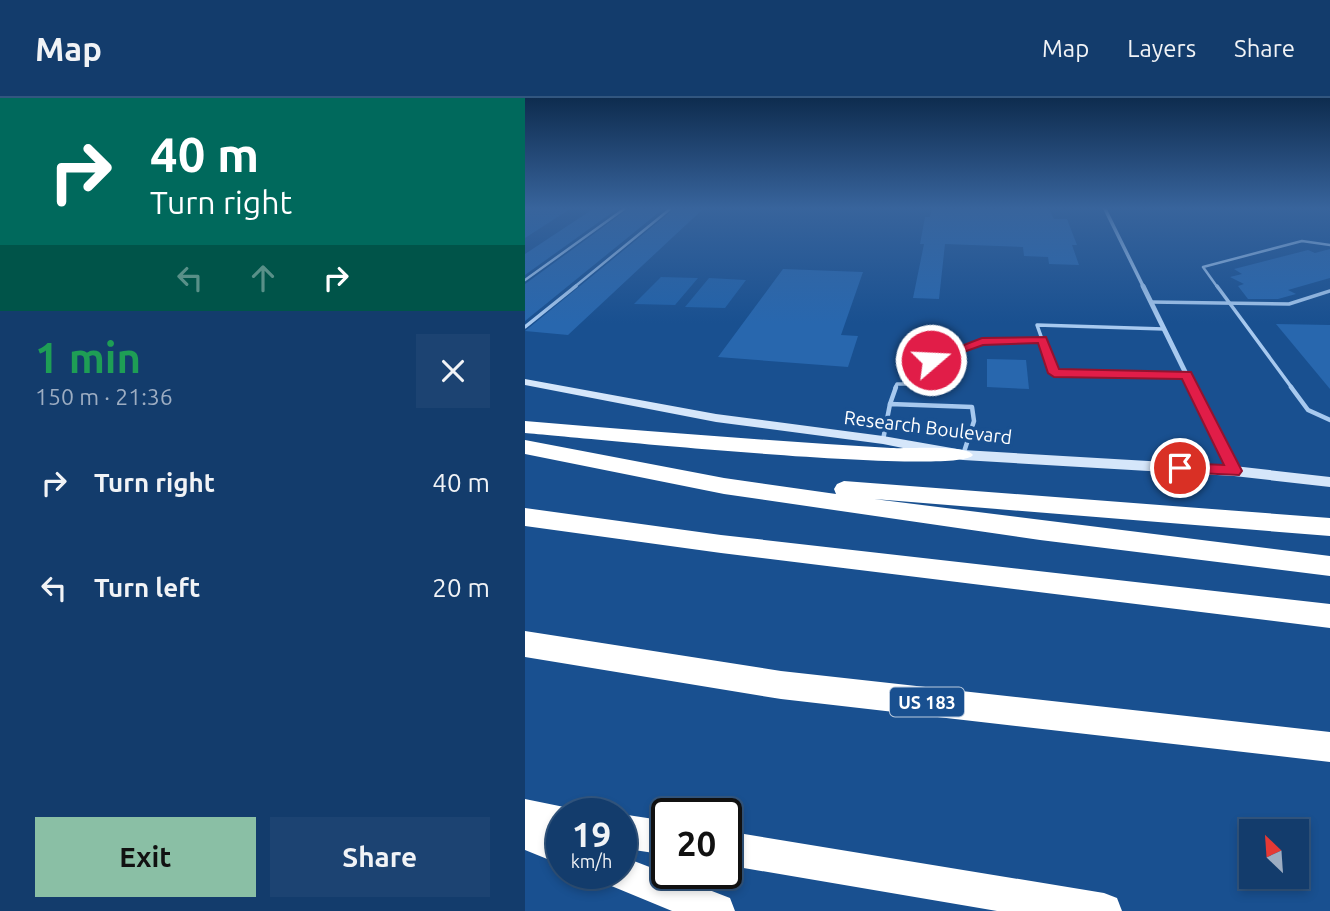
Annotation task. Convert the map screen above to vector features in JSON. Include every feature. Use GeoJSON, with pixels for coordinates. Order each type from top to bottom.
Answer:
{"type":"FeatureCollection","features":[{"type":"Feature","properties":{"kind":"highway"},"geometry":{"type":"LineString","coordinates":[[525,427],[768,448],[909,456],[963,455]]}},
{"type":"Feature","properties":{"kind":"highway"},"geometry":{"type":"LineString","coordinates":[[525,447],[724,486],[1039,531],[1330,566]]}},
{"type":"Feature","properties":{"kind":"highway"},"geometry":{"type":"LineString","coordinates":[[641,470],[1016,504],[1330,527]]}},
{"type":"Feature","properties":{"kind":"highway"},"geometry":{"type":"LineString","coordinates":[[525,517],[721,544],[1330,616]]}},
{"type":"Feature","properties":{"kind":"highway","name":"US 183"},"geometry":{"type":"LineString","coordinates":[[525,644],[782,685],[1330,747]]}},
{"type":"Feature","properties":{"kind":"highway"},"geometry":{"type":"LineString","coordinates":[[525,815],[546,818]]}},
{"type":"Feature","properties":{"kind":"highway"},"geometry":{"type":"LineString","coordinates":[[525,833],[546,842]]}},
{"type":"Feature","properties":{"kind":"highway"},"geometry":{"type":"LineString","coordinates":[[742,851],[1104,911]]}},
{"type":"Feature","properties":{"kind":"highway"},"geometry":{"type":"LineString","coordinates":[[637,879],[717,911]]}},
{"type":"Feature","properties":{"kind":"main road","name":"Research Boulevard"},"geometry":{"type":"LineString","coordinates":[[525,382],[716,418],[883,440],[963,455],[1234,471],[1330,482]]}},
{"type":"Feature","properties":{"kind":"street"},"geometry":{"type":"LineString","coordinates":[[1124,247],[1234,471]]}},
{"type":"Feature","properties":{"kind":"lane"},"geometry":{"type":"LineString","coordinates":[[525,280],[571,247]]}},
{"type":"Feature","properties":{"kind":"lane"},"geometry":{"type":"LineString","coordinates":[[525,327],[623,247]]}},
{"type":"Feature","properties":{"kind":"lane"},"geometry":{"type":"LineString","coordinates":[[1279,247],[1203,267],[1308,410],[1330,420]]}},
{"type":"Feature","properties":{"kind":"lane"},"geometry":{"type":"LineString","coordinates":[[1151,302],[1289,304],[1330,291]]}},
{"type":"Feature","properties":{"kind":"lane"},"geometry":{"type":"LineString","coordinates":[[1164,329],[1037,325],[1054,373],[1187,375]]}},
{"type":"Feature","properties":{"kind":"lane"},"geometry":{"type":"LineString","coordinates":[[883,440],[897,384],[927,384],[931,360],[982,342],[1042,340]]}},
{"type":"Feature","properties":{"kind":"lane"},"geometry":{"type":"LineString","coordinates":[[890,404],[972,407],[974,421],[963,455]]}},
{"type":"Feature","properties":{"kind":"shaded area"},"geometry":{"type":"Polygon","coordinates":[[[661,277],[698,278],[675,305],[634,304],[661,277]]]}},
{"type":"Feature","properties":{"kind":"shaded area"},"geometry":{"type":"Polygon","coordinates":[[[709,278],[746,280],[725,308],[685,307],[709,278]]]}},
{"type":"Feature","properties":{"kind":"building"},"geometry":{"type":"Polygon","coordinates":[[[536,247],[564,247],[525,275],[525,254],[536,247]]]}},
{"type":"Feature","properties":{"kind":"building"},"geometry":{"type":"Polygon","coordinates":[[[576,247],[616,247],[525,321],[525,284],[576,247]]]}},
{"type":"Feature","properties":{"kind":"building"},"geometry":{"type":"Polygon","coordinates":[[[628,247],[662,247],[568,335],[525,331],[628,247]]]}},
{"type":"Feature","properties":{"kind":"building"},"geometry":{"type":"Polygon","coordinates":[[[923,247],[945,247],[939,299],[913,298],[923,247]]]}},
{"type":"Feature","properties":{"kind":"building"},"geometry":{"type":"Polygon","coordinates":[[[1023,247],[1073,247],[1079,265],[1049,264],[1048,257],[1024,256],[1023,247]]]}},
{"type":"Feature","properties":{"kind":"building"},"geometry":{"type":"Polygon","coordinates":[[[1330,249],[1330,278],[1288,290],[1296,294],[1278,299],[1248,299],[1238,286],[1244,284],[1230,277],[1242,274],[1234,269],[1308,250],[1315,253],[1330,249]]]}},
{"type":"Feature","properties":{"kind":"building"},"geometry":{"type":"Polygon","coordinates":[[[783,269],[863,272],[841,335],[858,336],[848,367],[718,357],[783,269]]]}},
{"type":"Feature","properties":{"kind":"building"},"geometry":{"type":"Polygon","coordinates":[[[1276,324],[1330,325],[1330,389],[1276,324]]]}},
{"type":"Feature","properties":{"kind":"building"},"geometry":{"type":"Polygon","coordinates":[[[987,359],[1026,360],[1029,389],[987,387],[987,359]]]}},
{"type":"Feature","properties":{"kind":"route"},"geometry":{"type":"LineString","coordinates":[[931,360],[982,342],[1006,339],[1042,340],[1054,373],[1187,375],[1234,471],[1180,468]]}}]}
